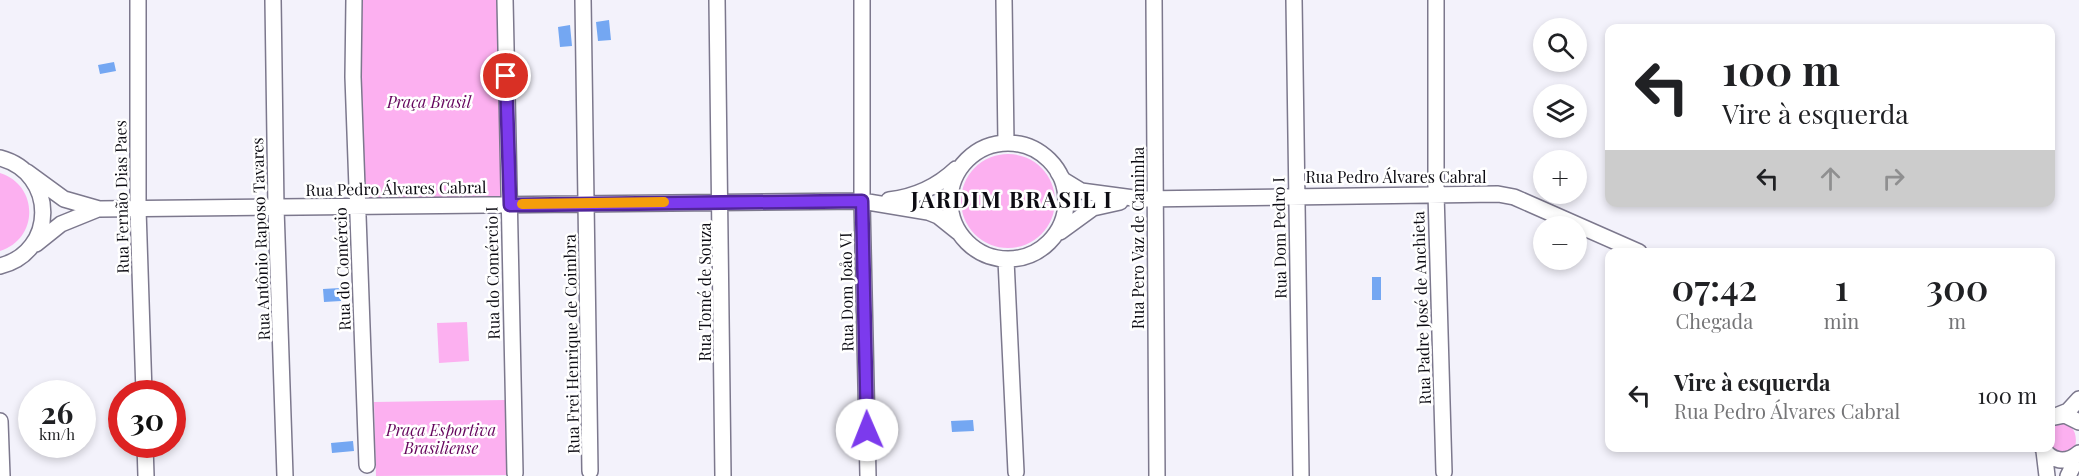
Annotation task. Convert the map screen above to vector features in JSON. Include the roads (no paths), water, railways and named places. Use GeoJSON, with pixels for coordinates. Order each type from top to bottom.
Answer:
{"type":"FeatureCollection","features":[{"type":"Feature","properties":{"kind":"street","name":"Rua Fernão Dias Paes"},"geometry":{"type":"LineString","coordinates":[[138,0],[138,209],[144,380]]}},
{"type":"Feature","properties":{"kind":"street","name":"Rua Antônio Raposo Tavares"},"geometry":{"type":"LineString","coordinates":[[273,0],[276,208],[285,476]]}},
{"type":"Feature","properties":{"kind":"street","name":"Rua do Comércio"},"geometry":{"type":"LineString","coordinates":[[354,0],[357,206],[367,465]]}},
{"type":"Feature","properties":{"kind":"street","name":"Rua do Comércio I"},"geometry":{"type":"LineString","coordinates":[[505,0],[504,53],[510,205],[515,473]]}},
{"type":"Feature","properties":{"kind":"street","name":"Rua Frei Henrique de Coimbra"},"geometry":{"type":"LineString","coordinates":[[583,0],[588,202],[590,471]]}},
{"type":"Feature","properties":{"kind":"street","name":"Rua Tomé de Souza"},"geometry":{"type":"LineString","coordinates":[[717,0],[723,476]]}},
{"type":"Feature","properties":{"kind":"street","name":"Rua Dom Joåo VI"},"geometry":{"type":"LineString","coordinates":[[862,0],[868,201],[868,476]]}},
{"type":"Feature","properties":{"kind":"street"},"geometry":{"type":"LineString","coordinates":[[1004,0],[1006,143]]}},
{"type":"Feature","properties":{"kind":"street","name":"Rua Pero Vaz de Caminha"},"geometry":{"type":"LineString","coordinates":[[1154,0],[1148,199],[1157,476]]}},
{"type":"Feature","properties":{"kind":"street","name":"Rua Dom Pedro I"},"geometry":{"type":"LineString","coordinates":[[1294,0],[1301,475]]}},
{"type":"Feature","properties":{"kind":"street","name":"Rua Padre José de Anchieta"},"geometry":{"type":"LineString","coordinates":[[1436,0],[1436,193],[1444,472]]}},
{"type":"Feature","properties":{"kind":"street"},"geometry":{"type":"LineString","coordinates":[[1006,143],[1034,149],[1058,172],[1065,192],[1066,211],[1060,227],[1049,243],[1033,254],[1006,260],[978,251],[958,232],[952,220],[949,196],[957,171],[967,159],[986,147],[1006,143]]}},
{"type":"Feature","properties":{"kind":"street","name":"Rua Pedro Álvares Cabral"},"geometry":{"type":"LineString","coordinates":[[0,158],[19,165],[58,196],[99,209],[510,205],[588,202],[868,201],[919,194],[944,180],[967,159]]}},
{"type":"Feature","properties":{"kind":"street"},"geometry":{"type":"LineString","coordinates":[[27,172],[42,196],[44,213],[41,231],[30,250]]}},
{"type":"Feature","properties":{"kind":"street","name":"Rua Pedro Álvares Cabral"},"geometry":{"type":"LineString","coordinates":[[1058,172],[1063,180],[1081,191],[1148,199]]}},
{"type":"Feature","properties":{"kind":"street","name":"Rua Pedro Álvares Cabral"},"geometry":{"type":"LineString","coordinates":[[1049,243],[1078,216],[1092,208],[1148,199],[1436,193],[1506,195],[1630,248]]}},
{"type":"Feature","properties":{"kind":"street","name":"Rua Pedro Álvares Cabral"},"geometry":{"type":"LineString","coordinates":[[868,201],[928,212],[938,216],[958,232]]}},
{"type":"Feature","properties":{"kind":"street","name":"Rua Pedro Álvares Cabral"},"geometry":{"type":"LineString","coordinates":[[0,266],[22,256],[62,224],[99,209]]}},
{"type":"Feature","properties":{"kind":"street"},"geometry":{"type":"LineString","coordinates":[[1006,260],[1016,472]]}},
{"type":"Feature","properties":{"kind":"street"},"geometry":{"type":"LineString","coordinates":[[2055,416],[2068,411],[2079,399]]}},
{"type":"Feature","properties":{"kind":"street"},"geometry":{"type":"LineString","coordinates":[[2055,417],[2073,417],[2079,422]]}},
{"type":"Feature","properties":{"kind":"street"},"geometry":{"type":"LineString","coordinates":[[0,421],[2,476]]}},
{"type":"Feature","properties":{"kind":"street"},"geometry":{"type":"LineString","coordinates":[[2043,452],[2046,476]]}},
{"type":"Feature","properties":{"kind":"street"},"geometry":{"type":"LineString","coordinates":[[2046,452],[2049,456],[2063,461],[2079,454]]}},
{"type":"Feature","properties":{"kind":"street"},"geometry":{"type":"LineString","coordinates":[[2068,476],[2079,454]]}},
{"type":"Feature","properties":{"kind":"street"},"geometry":{"type":"LineString","coordinates":[[145,458],[146,476]]}},
{"type":"Feature","properties":{"kind":"water"},"geometry":{"type":"Polygon","coordinates":[[[609,20],[611,40],[598,41],[596,22],[609,20]]]}},
{"type":"Feature","properties":{"kind":"water"},"geometry":{"type":"Polygon","coordinates":[[[570,25],[572,46],[560,47],[558,27],[570,25]]]}},
{"type":"Feature","properties":{"kind":"water"},"geometry":{"type":"Polygon","coordinates":[[[114,62],[116,71],[100,74],[98,65],[114,62]]]}},
{"type":"Feature","properties":{"kind":"water"},"geometry":{"type":"Polygon","coordinates":[[[1372,277],[1381,277],[1381,300],[1372,300],[1372,277]]]}},
{"type":"Feature","properties":{"kind":"water"},"geometry":{"type":"Polygon","coordinates":[[[340,288],[341,301],[324,302],[323,289],[340,288]]]}},
{"type":"Feature","properties":{"kind":"water"},"geometry":{"type":"Polygon","coordinates":[[[973,420],[974,431],[952,432],[951,421],[973,420]]]}},
{"type":"Feature","properties":{"kind":"water"},"geometry":{"type":"Polygon","coordinates":[[[353,441],[354,451],[332,453],[331,443],[353,441]]]}},
{"type":"Feature","properties":{"kind":"district","name":"JARDIM BRASIL I"},"geometry":{"type":"Point","coordinates":[1012,199]}},
{"type":"Feature","properties":{"kind":"park label","name":"Praça Brasil"},"geometry":{"type":"Point","coordinates":[429,101]}},
{"type":"Feature","properties":{"kind":"park label","name":"Praça Esportiva Brasiliense"},"geometry":{"type":"Point","coordinates":[441,438]}}]}
